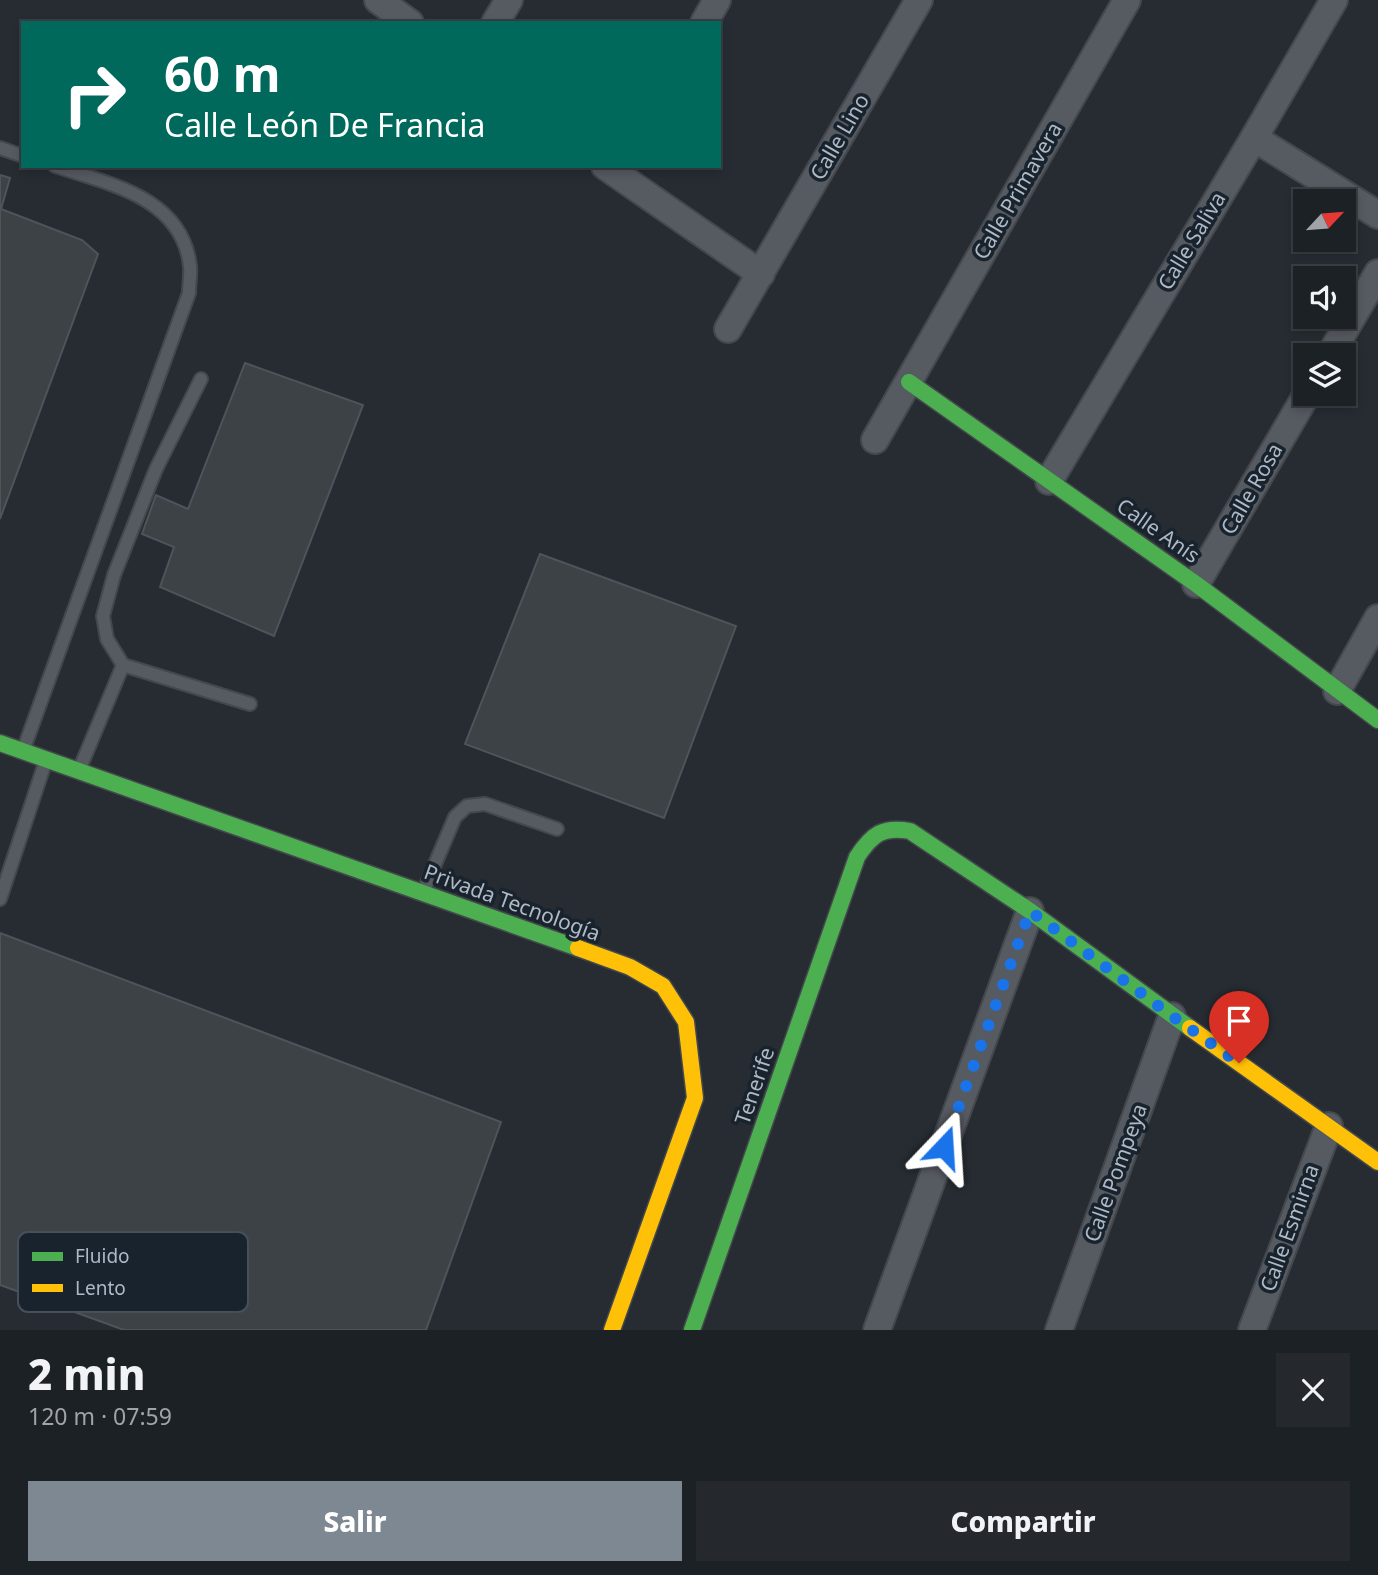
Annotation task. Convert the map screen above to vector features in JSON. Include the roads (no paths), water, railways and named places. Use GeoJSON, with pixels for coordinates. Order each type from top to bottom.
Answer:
{"type":"FeatureCollection","features":[{"type":"Feature","properties":{"kind":"street"},"geometry":{"type":"LineString","coordinates":[[378,0],[407,21]]}},
{"type":"Feature","properties":{"kind":"street"},"geometry":{"type":"LineString","coordinates":[[496,21],[509,0]]}},
{"type":"Feature","properties":{"kind":"street"},"geometry":{"type":"LineString","coordinates":[[705,21],[717,0]]}},
{"type":"Feature","properties":{"kind":"street","name":"Calle Lino"},"geometry":{"type":"LineString","coordinates":[[728,329],[919,0]]}},
{"type":"Feature","properties":{"kind":"street","name":"Calle Primavera"},"geometry":{"type":"LineString","coordinates":[[876,440],[1127,0]]}},
{"type":"Feature","properties":{"kind":"street","name":"Calle Saliva"},"geometry":{"type":"LineString","coordinates":[[1049,481],[1334,0]]}},
{"type":"Feature","properties":{"kind":"street"},"geometry":{"type":"LineString","coordinates":[[1254,138],[1378,215]]}},
{"type":"Feature","properties":{"kind":"street"},"geometry":{"type":"LineString","coordinates":[[615,169],[761,274]]}},
{"type":"Feature","properties":{"kind":"street"},"geometry":{"type":"LineString","coordinates":[[1337,343],[1378,274]]}},
{"type":"Feature","properties":{"kind":"street","name":"Calle Anís"},"geometry":{"type":"LineString","coordinates":[[909,382],[1196,584],[1378,720]]}},
{"type":"Feature","properties":{"kind":"street","name":"Calle Rosa"},"geometry":{"type":"LineString","coordinates":[[1196,584],[1300,406]]}},
{"type":"Feature","properties":{"kind":"street"},"geometry":{"type":"LineString","coordinates":[[1336,691],[1378,618]]}},
{"type":"Feature","properties":{"kind":"street","name":"Privada Tecnología"},"geometry":{"type":"LineString","coordinates":[[0,743],[629,967],[663,986],[686,1022],[695,1097],[612,1330]]}},
{"type":"Feature","properties":{"kind":"street","name":"Tenerife"},"geometry":{"type":"LineString","coordinates":[[692,1330],[856,856],[864,845],[885,830],[897,828],[910,831],[1030,911]]}},
{"type":"Feature","properties":{"kind":"street"},"geometry":{"type":"LineString","coordinates":[[877,1330],[1030,911],[1378,1162]]}},
{"type":"Feature","properties":{"kind":"street","name":"Calle Pompeya"},"geometry":{"type":"LineString","coordinates":[[1059,1330],[1172,1016]]}},
{"type":"Feature","properties":{"kind":"street","name":"Calle Esmirna"},"geometry":{"type":"LineString","coordinates":[[1252,1330],[1329,1125]]}},
{"type":"Feature","properties":{"kind":"lane"},"geometry":{"type":"LineString","coordinates":[[0,148],[21,155]]}},
{"type":"Feature","properties":{"kind":"lane"},"geometry":{"type":"LineString","coordinates":[[22,751],[189,293],[191,268],[187,246],[174,223],[152,204],[128,191],[60,168]]}},
{"type":"Feature","properties":{"kind":"lane"},"geometry":{"type":"LineString","coordinates":[[201,379],[156,469],[114,575],[103,617],[107,639],[123,665],[250,704]]}},
{"type":"Feature","properties":{"kind":"lane"},"geometry":{"type":"LineString","coordinates":[[79,772],[123,665]]}},
{"type":"Feature","properties":{"kind":"lane"},"geometry":{"type":"LineString","coordinates":[[0,899],[46,760]]}},
{"type":"Feature","properties":{"kind":"lane"},"geometry":{"type":"LineString","coordinates":[[423,894],[455,817],[467,806],[485,804],[557,829]]}}]}
